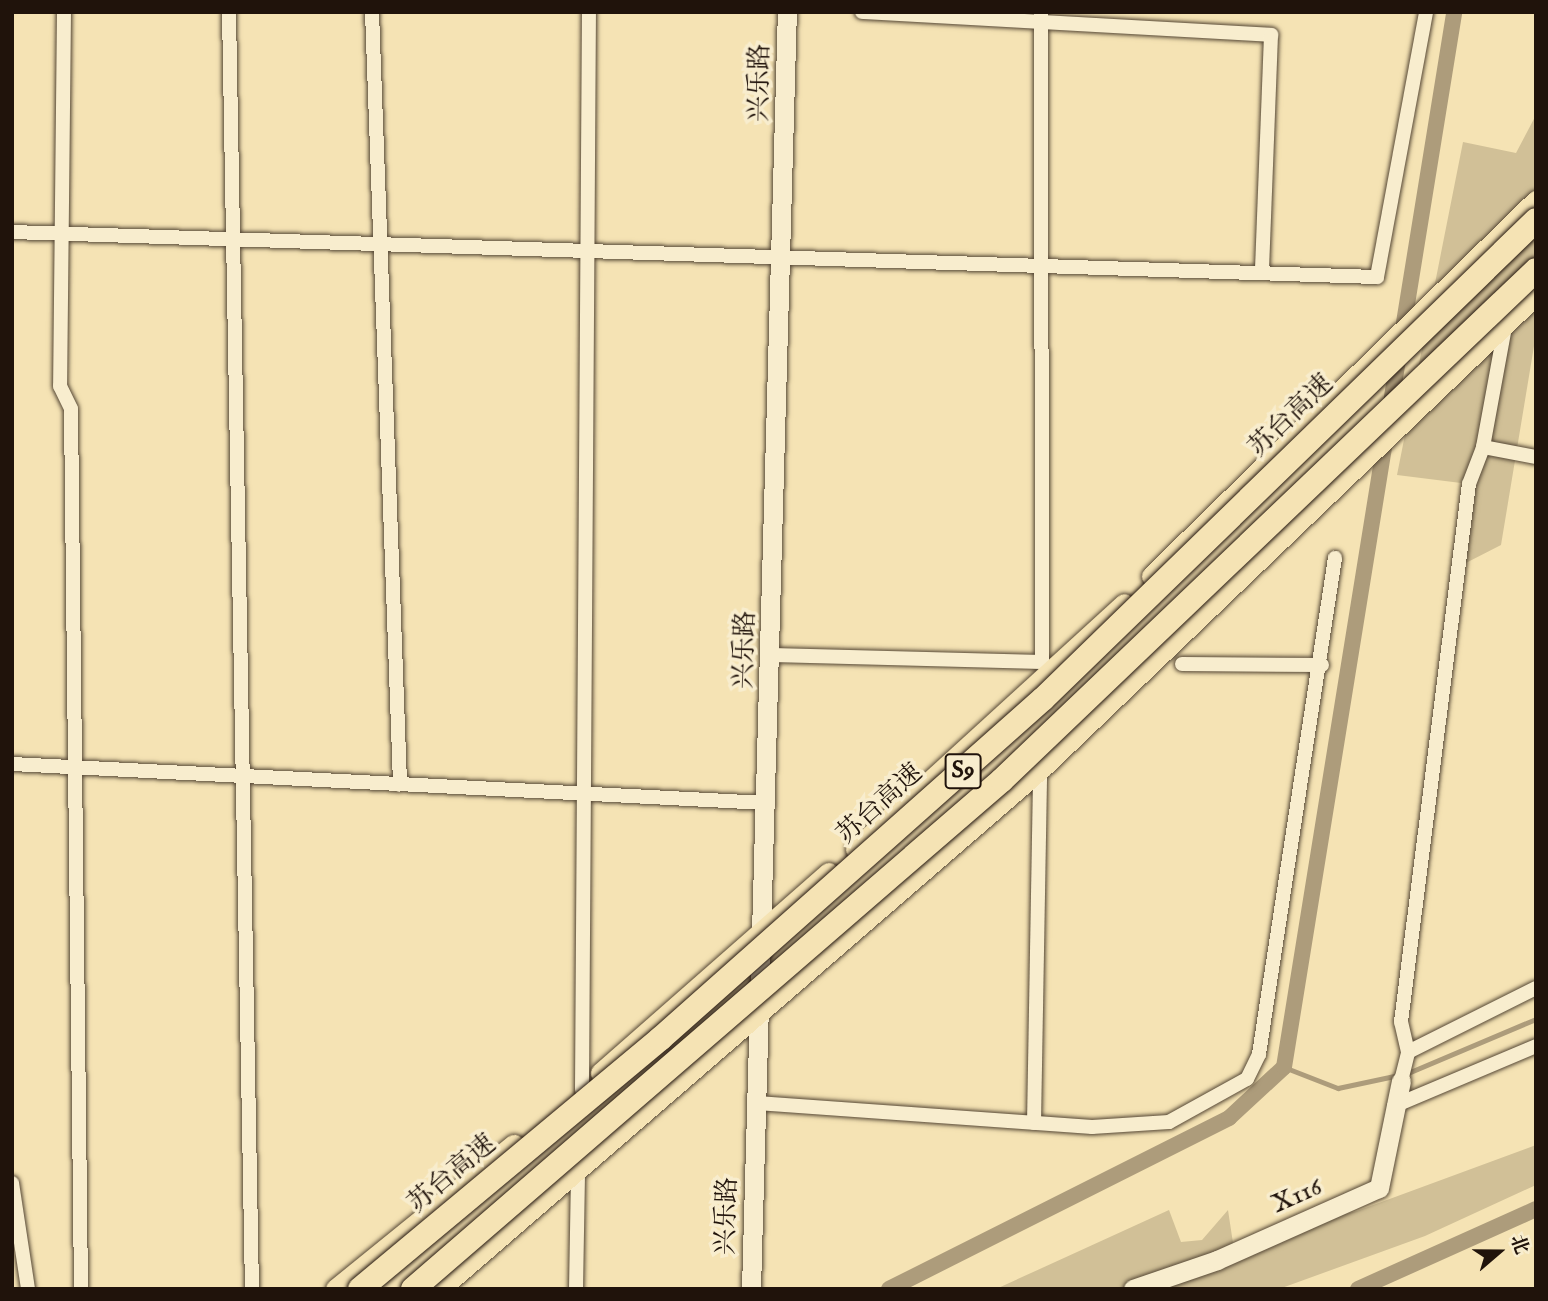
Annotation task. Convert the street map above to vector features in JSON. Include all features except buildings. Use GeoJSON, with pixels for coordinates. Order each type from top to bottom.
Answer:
{"type":"FeatureCollection","features":[{"type":"Feature","properties":{"kind":"highway","name":"苏台高速"},"geometry":{"type":"LineString","coordinates":[[360,1289],[660,1039],[1043,699],[1536,220]]}},
{"type":"Feature","properties":{"kind":"highway","name":"S9"},"geometry":{"type":"LineString","coordinates":[[412,1289],[1002,780],[1536,270]]}},
{"type":"Feature","properties":{"kind":"main road","name":"兴乐路"},"geometry":{"type":"LineString","coordinates":[[751,1289],[772,655],[787,12]]}},
{"type":"Feature","properties":{"kind":"main road"},"geometry":{"type":"LineString","coordinates":[[336,1289],[582,1090],[1119,609],[1536,201]]}},
{"type":"Feature","properties":{"kind":"main road"},"geometry":{"type":"LineString","coordinates":[[439,1289],[1040,769],[1536,293]]}},
{"type":"Feature","properties":{"kind":"main road","name":"X116"},"geometry":{"type":"LineString","coordinates":[[1133,1289],[1217,1260],[1379,1188],[1402,1074]]}},
{"type":"Feature","properties":{"kind":"street"},"geometry":{"type":"LineString","coordinates":[[64,12],[60,386],[71,409],[81,1289]]}},
{"type":"Feature","properties":{"kind":"street"},"geometry":{"type":"LineString","coordinates":[[229,12],[236,239],[252,1289]]}},
{"type":"Feature","properties":{"kind":"street"},"geometry":{"type":"LineString","coordinates":[[372,12],[384,244],[400,784]]}},
{"type":"Feature","properties":{"kind":"street"},"geometry":{"type":"LineString","coordinates":[[582,1090],[589,12]]}},
{"type":"Feature","properties":{"kind":"street"},"geometry":{"type":"LineString","coordinates":[[862,12],[1040,18],[1271,35],[1262,272]]}},
{"type":"Feature","properties":{"kind":"street"},"geometry":{"type":"LineString","coordinates":[[12,232],[783,255],[1377,277],[1426,12]]}},
{"type":"Feature","properties":{"kind":"street"},"geometry":{"type":"LineString","coordinates":[[772,655],[1042,662],[1040,18]]}},
{"type":"Feature","properties":{"kind":"street"},"geometry":{"type":"LineString","coordinates":[[1402,1074],[1408,1052],[1401,1021],[1469,484],[1483,447],[1507,320]]}},
{"type":"Feature","properties":{"kind":"street"},"geometry":{"type":"LineString","coordinates":[[1483,447],[1536,457]]}},
{"type":"Feature","properties":{"kind":"street"},"geometry":{"type":"LineString","coordinates":[[757,1102],[1092,1127],[1169,1122],[1247,1079],[1259,1054],[1322,665],[1335,558]]}},
{"type":"Feature","properties":{"kind":"street"},"geometry":{"type":"LineString","coordinates":[[1182,664],[1322,665]]}},
{"type":"Feature","properties":{"kind":"street"},"geometry":{"type":"LineString","coordinates":[[12,764],[767,803]]}},
{"type":"Feature","properties":{"kind":"street"},"geometry":{"type":"LineString","coordinates":[[1034,1123],[1040,769]]}},
{"type":"Feature","properties":{"kind":"street"},"geometry":{"type":"LineString","coordinates":[[1408,1052],[1536,988]]}},
{"type":"Feature","properties":{"kind":"street"},"geometry":{"type":"LineString","coordinates":[[1394,1107],[1536,1046]]}},
{"type":"Feature","properties":{"kind":"street"},"geometry":{"type":"LineString","coordinates":[[576,1289],[578,1170]]}},
{"type":"Feature","properties":{"kind":"street"},"geometry":{"type":"LineString","coordinates":[[12,1183],[29,1289]]}},
{"type":"Feature","properties":{"kind":"shaded area"},"geometry":{"type":"Polygon","coordinates":[[[1536,115],[1536,334],[1501,545],[1458,567],[1469,484],[1397,475],[1463,142],[1516,153],[1536,115]]]}},
{"type":"Feature","properties":{"kind":"shaded area"},"geometry":{"type":"Polygon","coordinates":[[[1536,1145],[1536,1185],[1425,1236],[1279,1289],[996,1289],[1169,1210],[1181,1242],[1202,1240],[1228,1210],[1233,1243],[1357,1211],[1536,1145]]]}},
{"type":"Feature","properties":{"kind":"waterway"},"geometry":{"type":"LineString","coordinates":[[1390,409],[1454,12]]}},
{"type":"Feature","properties":{"kind":"waterway"},"geometry":{"type":"LineString","coordinates":[[889,1289],[1229,1118],[1284,1067],[1386,435]]}},
{"type":"Feature","properties":{"kind":"waterway"},"geometry":{"type":"LineString","coordinates":[[1408,1073],[1536,1019]]}},
{"type":"Feature","properties":{"kind":"waterway"},"geometry":{"type":"LineString","coordinates":[[1284,1067],[1338,1088],[1399,1075]]}},
{"type":"Feature","properties":{"kind":"waterway"},"geometry":{"type":"LineString","coordinates":[[1358,1289],[1536,1209]]}}]}
